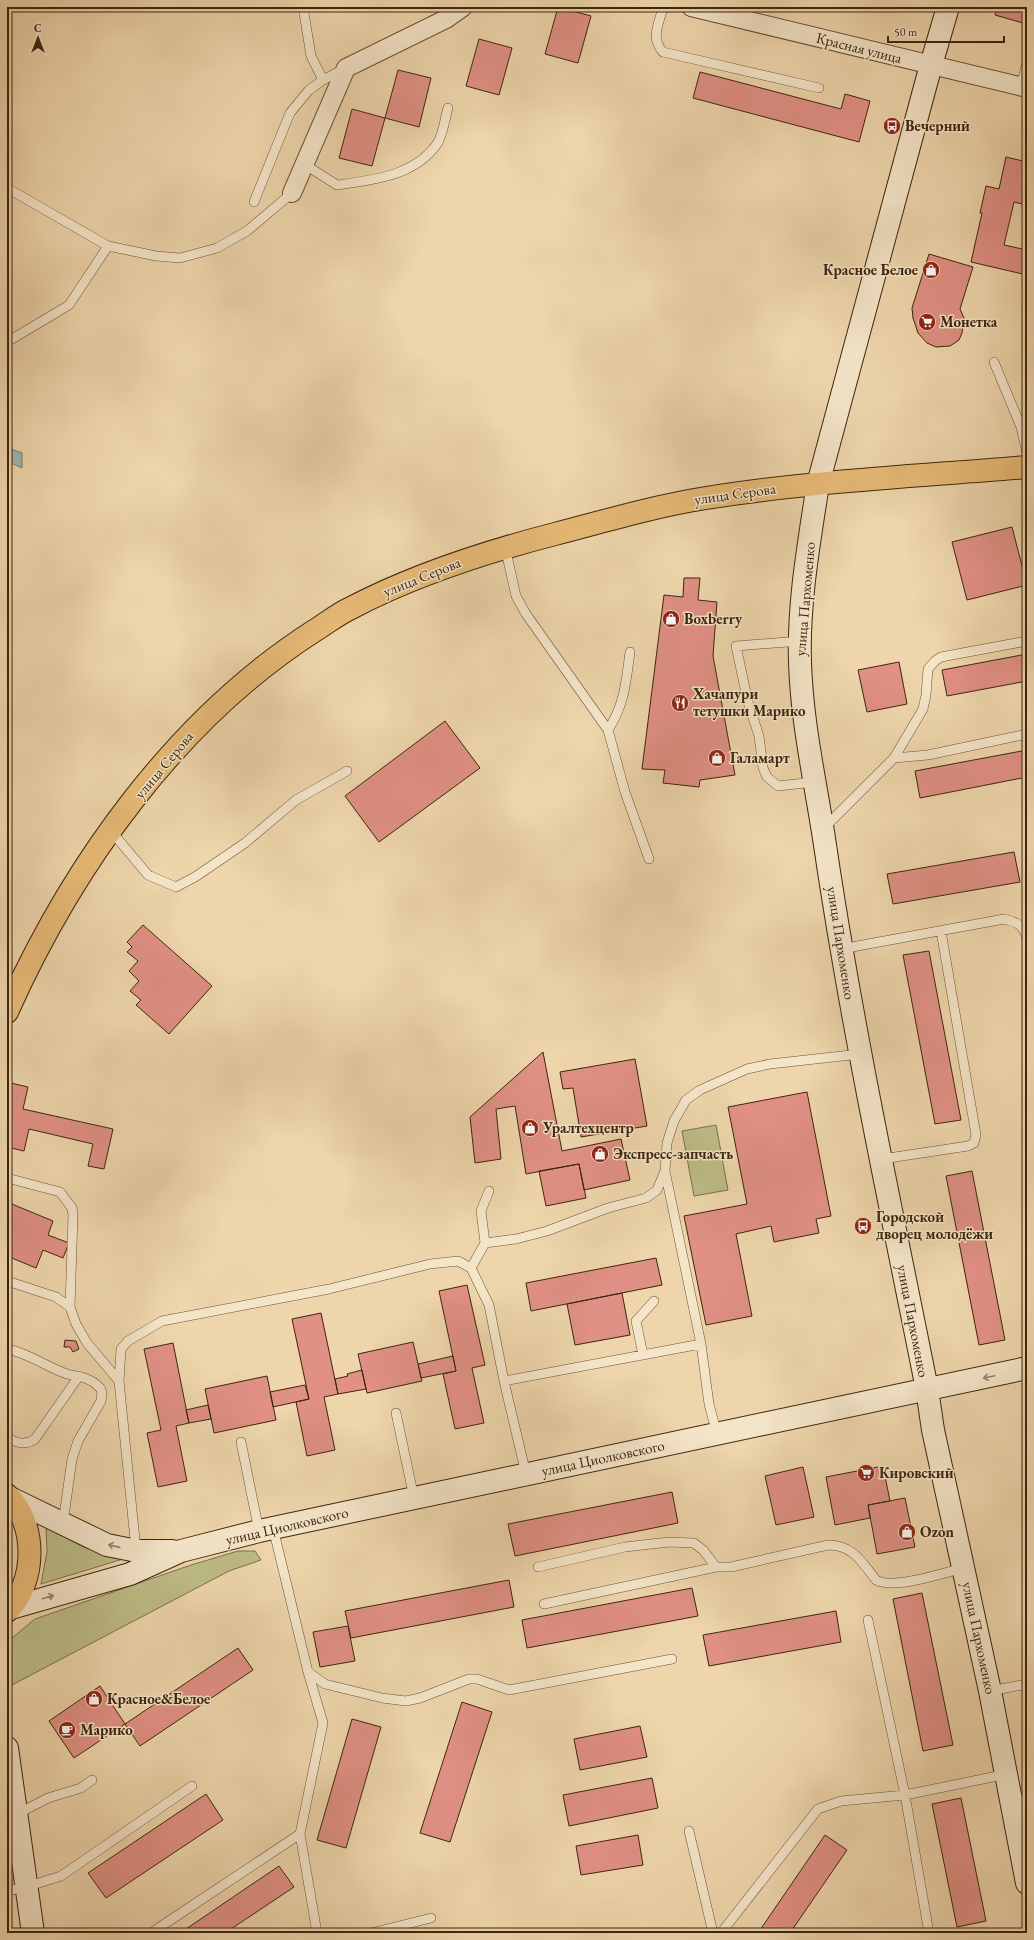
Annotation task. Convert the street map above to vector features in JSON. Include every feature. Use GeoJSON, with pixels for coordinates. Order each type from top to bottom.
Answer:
{"type":"FeatureCollection","features":[{"type":"Feature","properties":{"kind":"main road","name":"улица Пархоменко"},"geometry":{"type":"LineString","coordinates":[[948,7],[930,65],[818,484],[809,546],[800,641],[803,712],[823,829],[841,949],[860,1054],[927,1389],[933,1430],[964,1568],[1007,1774],[1019,1800],[1027,1883]]}},
{"type":"Feature","properties":{"kind":"main road","name":"улица Серова"},"geometry":{"type":"LineString","coordinates":[[7,1012],[24,973],[61,905],[83,870],[110,830],[194,729],[249,678],[281,652],[357,605],[434,570],[505,547],[659,507],[746,492],[818,484],[1027,467]]}},
{"type":"Feature","properties":{"kind":"main road","name":"улица Циолковского"},"geometry":{"type":"LineString","coordinates":[[9,1609],[130,1574],[181,1551],[266,1530],[1027,1368]]}},
{"type":"Feature","properties":{"kind":"main road","name":"улица Циолковского"},"geometry":{"type":"LineString","coordinates":[[10,1497],[107,1545],[137,1551],[181,1551]]}},
{"type":"Feature","properties":{"kind":"main road"},"geometry":{"type":"LineString","coordinates":[[9,1609],[23,1588],[29,1566],[29,1542],[24,1520],[10,1497]]}},
{"type":"Feature","properties":{"kind":"main road"},"geometry":{"type":"LineString","coordinates":[[7,1748],[16,1814],[16,1889],[32,1933]]}},
{"type":"Feature","properties":{"kind":"street"},"geometry":{"type":"LineString","coordinates":[[292,193],[346,68],[446,19],[463,7]]}},
{"type":"Feature","properties":{"kind":"street","name":"Красная улица"},"geometry":{"type":"LineString","coordinates":[[691,7],[1024,88]]}},
{"type":"Feature","properties":{"kind":"lane"},"geometry":{"type":"LineString","coordinates":[[303,7],[311,56],[322,80]]}},
{"type":"Feature","properties":{"kind":"lane"},"geometry":{"type":"LineString","coordinates":[[663,7],[656,37],[657,45],[663,52],[819,88]]}},
{"type":"Feature","properties":{"kind":"lane"},"geometry":{"type":"LineString","coordinates":[[1024,88],[1027,62]]}},
{"type":"Feature","properties":{"kind":"lane"},"geometry":{"type":"LineString","coordinates":[[254,202],[290,113],[300,100],[322,80],[346,68]]}},
{"type":"Feature","properties":{"kind":"lane"},"geometry":{"type":"LineString","coordinates":[[304,164],[337,185],[379,179],[413,167],[438,143],[448,108]]}},
{"type":"Feature","properties":{"kind":"lane"},"geometry":{"type":"LineString","coordinates":[[7,188],[108,246],[164,257],[180,258],[198,255],[217,248],[247,231],[292,193]]}},
{"type":"Feature","properties":{"kind":"lane"},"geometry":{"type":"LineString","coordinates":[[12,339],[68,305],[108,246]]}},
{"type":"Feature","properties":{"kind":"lane"},"geometry":{"type":"LineString","coordinates":[[994,362],[1021,428],[1027,453]]}},
{"type":"Feature","properties":{"kind":"lane"},"geometry":{"type":"LineString","coordinates":[[505,547],[516,596],[526,614],[608,730],[625,792],[649,859]]}},
{"type":"Feature","properties":{"kind":"lane"},"geometry":{"type":"LineString","coordinates":[[800,641],[736,646],[748,702],[756,723],[763,768],[767,777],[778,786],[815,782]]}},
{"type":"Feature","properties":{"kind":"lane"},"geometry":{"type":"LineString","coordinates":[[823,829],[894,758],[923,709],[926,696],[926,674],[928,669],[935,661],[941,658],[1027,641]]}},
{"type":"Feature","properties":{"kind":"lane"},"geometry":{"type":"LineString","coordinates":[[608,730],[616,718],[624,696],[630,652]]}},
{"type":"Feature","properties":{"kind":"lane"},"geometry":{"type":"LineString","coordinates":[[894,758],[928,755],[1027,734]]}},
{"type":"Feature","properties":{"kind":"lane"},"geometry":{"type":"LineString","coordinates":[[110,830],[148,875],[176,887],[196,877],[245,843],[296,800],[347,771]]}},
{"type":"Feature","properties":{"kind":"lane"},"geometry":{"type":"LineString","coordinates":[[841,949],[1004,919],[1022,926],[1027,939]]}},
{"type":"Feature","properties":{"kind":"lane"},"geometry":{"type":"LineString","coordinates":[[882,1159],[968,1146],[974,1143],[976,1135],[941,931]]}},
{"type":"Feature","properties":{"kind":"lane"},"geometry":{"type":"LineString","coordinates":[[716,1434],[709,1404],[701,1344],[665,1171],[667,1143],[674,1121],[686,1100],[700,1090],[746,1069],[770,1064],[860,1054]]}},
{"type":"Feature","properties":{"kind":"lane"},"geometry":{"type":"LineString","coordinates":[[485,1243],[516,1239],[547,1231],[608,1208],[646,1198],[657,1190],[665,1171]]}},
{"type":"Feature","properties":{"kind":"lane"},"geometry":{"type":"LineString","coordinates":[[7,1178],[60,1192],[72,1208],[74,1215],[70,1307],[76,1324],[87,1343],[119,1381]]}},
{"type":"Feature","properties":{"kind":"lane"},"geometry":{"type":"LineString","coordinates":[[471,1268],[485,1243],[481,1211],[489,1191]]}},
{"type":"Feature","properties":{"kind":"lane"},"geometry":{"type":"LineString","coordinates":[[137,1551],[119,1381],[121,1348],[128,1340],[162,1321],[322,1290],[430,1264],[458,1261],[471,1268],[488,1305],[526,1474]]}},
{"type":"Feature","properties":{"kind":"lane"},"geometry":{"type":"LineString","coordinates":[[7,1281],[56,1297],[70,1307]]}},
{"type":"Feature","properties":{"kind":"lane"},"geometry":{"type":"LineString","coordinates":[[643,1355],[636,1321],[654,1302]]}},
{"type":"Feature","properties":{"kind":"lane"},"geometry":{"type":"LineString","coordinates":[[504,1381],[701,1344]]}},
{"type":"Feature","properties":{"kind":"lane"},"geometry":{"type":"LineString","coordinates":[[7,1349],[37,1359],[67,1373],[87,1378],[97,1385],[102,1394],[101,1401],[78,1440],[72,1459],[63,1524]]}},
{"type":"Feature","properties":{"kind":"lane"},"geometry":{"type":"LineString","coordinates":[[7,1438],[18,1443],[28,1444],[35,1439],[79,1376]]}},
{"type":"Feature","properties":{"kind":"lane"},"geometry":{"type":"LineString","coordinates":[[396,1413],[414,1498]]}},
{"type":"Feature","properties":{"kind":"lane"},"geometry":{"type":"LineString","coordinates":[[241,1442],[323,1723],[300,1834],[317,1933]]}},
{"type":"Feature","properties":{"kind":"lane"},"geometry":{"type":"LineString","coordinates":[[538,1567],[625,1547],[669,1542],[694,1543],[716,1567]]}},
{"type":"Feature","properties":{"kind":"lane"},"geometry":{"type":"LineString","coordinates":[[544,1604],[716,1567],[731,1567],[828,1545],[839,1545],[857,1555],[876,1580],[880,1582],[905,1581],[964,1568]]}},
{"type":"Feature","properties":{"kind":"lane"},"geometry":{"type":"LineString","coordinates":[[868,1620],[905,1795],[928,1933]]}},
{"type":"Feature","properties":{"kind":"lane"},"geometry":{"type":"LineString","coordinates":[[308,1672],[325,1684],[338,1688],[382,1698],[406,1701],[426,1696],[469,1678],[477,1679],[509,1690],[672,1659]]}},
{"type":"Feature","properties":{"kind":"lane"},"geometry":{"type":"LineString","coordinates":[[990,1692],[1027,1684]]}},
{"type":"Feature","properties":{"kind":"lane"},"geometry":{"type":"LineString","coordinates":[[721,1933],[818,1809],[841,1801],[905,1795],[1007,1774]]}},
{"type":"Feature","properties":{"kind":"lane"},"geometry":{"type":"LineString","coordinates":[[16,1814],[48,1798],[81,1788],[92,1780]]}},
{"type":"Feature","properties":{"kind":"lane"},"geometry":{"type":"LineString","coordinates":[[16,1889],[61,1876],[192,1786]]}},
{"type":"Feature","properties":{"kind":"lane"},"geometry":{"type":"LineString","coordinates":[[689,1831],[713,1933]]}},
{"type":"Feature","properties":{"kind":"lane"},"geometry":{"type":"LineString","coordinates":[[151,1933],[300,1834]]}},
{"type":"Feature","properties":{"kind":"lane"},"geometry":{"type":"LineString","coordinates":[[371,1933],[431,1918]]}},
{"type":"Feature","properties":{"kind":"shaded area"},"geometry":{"type":"Polygon","coordinates":[[[716,1125],[728,1190],[694,1196],[682,1131],[716,1125]]]}},
{"type":"Feature","properties":{"kind":"shaded area"},"geometry":{"type":"Polygon","coordinates":[[[46,1527],[83,1547],[123,1559],[41,1584],[47,1552],[46,1527]]]}},
{"type":"Feature","properties":{"kind":"shaded area"},"geometry":{"type":"Polygon","coordinates":[[[238,1551],[255,1551],[261,1560],[229,1571],[10,1686],[7,1655],[12,1638],[35,1619],[191,1565],[238,1551]]]}},
{"type":"Feature","properties":{"kind":"water"},"geometry":{"type":"Polygon","coordinates":[[[7,444],[11,449],[22,453],[22,468],[7,461],[7,444]]]}},
{"type":"Feature","properties":{"kind":"building"},"geometry":{"type":"Polygon","coordinates":[[[558,7],[591,16],[578,63],[545,54],[558,7]]]}},
{"type":"Feature","properties":{"kind":"building"},"geometry":{"type":"Polygon","coordinates":[[[998,7],[1027,7],[1023,23],[995,15],[998,7]]]}},
{"type":"Feature","properties":{"kind":"building"},"geometry":{"type":"Polygon","coordinates":[[[479,39],[512,48],[499,95],[466,86],[479,39]]]}},
{"type":"Feature","properties":{"kind":"building"},"geometry":{"type":"Polygon","coordinates":[[[398,70],[431,78],[419,127],[385,118],[398,70]]]}},
{"type":"Feature","properties":{"kind":"building"},"geometry":{"type":"Polygon","coordinates":[[[700,72],[841,109],[845,94],[870,101],[859,142],[693,98],[700,72]]]}},
{"type":"Feature","properties":{"kind":"building"},"geometry":{"type":"Polygon","coordinates":[[[352,109],[385,118],[372,166],[339,158],[352,109]]]}},
{"type":"Feature","properties":{"kind":"building"},"geometry":{"type":"Polygon","coordinates":[[[1006,157],[1027,162],[1026,205],[1014,202],[1004,245],[1027,250],[1027,275],[971,262],[982,213],[980,213],[986,186],[999,189],[1006,157]]]}},
{"type":"Feature","properties":{"kind":"building"},"geometry":{"type":"Polygon","coordinates":[[[929,254],[973,267],[960,309],[964,318],[962,333],[959,340],[950,346],[936,347],[927,343],[918,333],[913,318],[912,308],[929,254]]]}},
{"type":"Feature","properties":{"kind":"building"},"geometry":{"type":"Polygon","coordinates":[[[1012,527],[1027,585],[967,600],[952,542],[1012,527]]]}},
{"type":"Feature","properties":{"kind":"building"},"geometry":{"type":"Polygon","coordinates":[[[684,578],[700,578],[698,600],[717,602],[713,656],[735,775],[700,780],[699,787],[663,783],[665,770],[642,769],[664,595],[683,597],[684,578]]]}},
{"type":"Feature","properties":{"kind":"building"},"geometry":{"type":"Polygon","coordinates":[[[1027,654],[1027,681],[947,696],[942,670],[1027,654]]]}},
{"type":"Feature","properties":{"kind":"building"},"geometry":{"type":"Polygon","coordinates":[[[899,662],[907,704],[867,712],[858,670],[899,662]]]}},
{"type":"Feature","properties":{"kind":"building"},"geometry":{"type":"Polygon","coordinates":[[[445,721],[480,768],[379,842],[345,796],[445,721]]]}},
{"type":"Feature","properties":{"kind":"building"},"geometry":{"type":"Polygon","coordinates":[[[1027,750],[1027,777],[920,798],[915,771],[1027,750]]]}},
{"type":"Feature","properties":{"kind":"building"},"geometry":{"type":"Polygon","coordinates":[[[1014,852],[1020,882],[893,904],[887,874],[1014,852]]]}},
{"type":"Feature","properties":{"kind":"building"},"geometry":{"type":"Polygon","coordinates":[[[143,925],[212,986],[169,1034],[136,1005],[141,1000],[130,991],[139,981],[129,971],[138,961],[127,952],[132,947],[127,942],[143,925]]]}},
{"type":"Feature","properties":{"kind":"building"},"geometry":{"type":"Polygon","coordinates":[[[929,951],[961,1120],[935,1124],[903,955],[929,951]]]}},
{"type":"Feature","properties":{"kind":"building"},"geometry":{"type":"Polygon","coordinates":[[[543,1052],[562,1151],[621,1139],[630,1180],[584,1190],[579,1164],[526,1174],[515,1106],[496,1109],[501,1159],[475,1163],[470,1117],[543,1052]]]}},
{"type":"Feature","properties":{"kind":"building"},"geometry":{"type":"Polygon","coordinates":[[[635,1059],[647,1126],[581,1137],[573,1088],[563,1089],[560,1072],[635,1059]]]}},
{"type":"Feature","properties":{"kind":"building"},"geometry":{"type":"Polygon","coordinates":[[[11,1083],[28,1087],[23,1109],[113,1129],[104,1169],[88,1166],[93,1144],[29,1129],[24,1151],[11,1148],[7,1167],[7,1102],[11,1083]]]}},
{"type":"Feature","properties":{"kind":"building"},"geometry":{"type":"Polygon","coordinates":[[[807,1092],[831,1216],[816,1219],[819,1233],[774,1242],[771,1226],[736,1234],[752,1316],[706,1325],[684,1216],[747,1204],[728,1107],[807,1092]]]}},
{"type":"Feature","properties":{"kind":"building"},"geometry":{"type":"Polygon","coordinates":[[[579,1164],[586,1198],[546,1206],[539,1171],[579,1164]]]}},
{"type":"Feature","properties":{"kind":"building"},"geometry":{"type":"Polygon","coordinates":[[[972,1171],[1005,1340],[979,1345],[946,1176],[972,1171]]]}},
{"type":"Feature","properties":{"kind":"building"},"geometry":{"type":"Polygon","coordinates":[[[7,1202],[53,1221],[48,1235],[69,1243],[63,1258],[43,1250],[36,1268],[7,1256],[7,1202]]]}},
{"type":"Feature","properties":{"kind":"building"},"geometry":{"type":"Polygon","coordinates":[[[656,1258],[662,1285],[531,1311],[526,1283],[656,1258]]]}},
{"type":"Feature","properties":{"kind":"building"},"geometry":{"type":"Polygon","coordinates":[[[467,1285],[485,1365],[472,1368],[484,1423],[455,1429],[443,1374],[456,1371],[439,1291],[467,1285]]]}},
{"type":"Feature","properties":{"kind":"building"},"geometry":{"type":"Polygon","coordinates":[[[622,1293],[630,1335],[575,1345],[567,1304],[622,1293]]]}},
{"type":"Feature","properties":{"kind":"building"},"geometry":{"type":"Polygon","coordinates":[[[321,1313],[338,1394],[324,1397],[335,1450],[307,1456],[296,1402],[309,1399],[292,1319],[321,1313]]]}},
{"type":"Feature","properties":{"kind":"building"},"geometry":{"type":"Polygon","coordinates":[[[65,1340],[76,1341],[79,1349],[73,1352],[70,1347],[64,1347],[65,1340]]]}},
{"type":"Feature","properties":{"kind":"building"},"geometry":{"type":"Polygon","coordinates":[[[413,1342],[422,1381],[367,1393],[358,1354],[413,1342]]]}},
{"type":"Feature","properties":{"kind":"building"},"geometry":{"type":"Polygon","coordinates":[[[173,1343],[189,1423],[176,1426],[187,1481],[158,1487],[147,1433],[161,1430],[144,1349],[173,1343]]]}},
{"type":"Feature","properties":{"kind":"building"},"geometry":{"type":"Polygon","coordinates":[[[453,1356],[456,1371],[421,1378],[418,1364],[453,1356]]]}},
{"type":"Feature","properties":{"kind":"building"},"geometry":{"type":"Polygon","coordinates":[[[362,1370],[366,1389],[338,1394],[335,1379],[348,1376],[347,1374],[362,1370]]]}},
{"type":"Feature","properties":{"kind":"building"},"geometry":{"type":"Polygon","coordinates":[[[267,1376],[276,1420],[214,1433],[205,1389],[267,1376]]]}},
{"type":"Feature","properties":{"kind":"building"},"geometry":{"type":"Polygon","coordinates":[[[305,1385],[309,1399],[273,1407],[270,1392],[305,1385]]]}},
{"type":"Feature","properties":{"kind":"building"},"geometry":{"type":"Polygon","coordinates":[[[208,1405],[211,1419],[189,1423],[186,1410],[208,1405]]]}},
{"type":"Feature","properties":{"kind":"building"},"geometry":{"type":"Polygon","coordinates":[[[883,1466],[890,1501],[868,1505],[870,1518],[835,1525],[826,1477],[883,1466]]]}},
{"type":"Feature","properties":{"kind":"building"},"geometry":{"type":"Polygon","coordinates":[[[803,1467],[814,1517],[776,1525],[765,1476],[803,1467]]]}},
{"type":"Feature","properties":{"kind":"building"},"geometry":{"type":"Polygon","coordinates":[[[672,1492],[678,1523],[515,1556],[508,1524],[672,1492]]]}},
{"type":"Feature","properties":{"kind":"building"},"geometry":{"type":"Polygon","coordinates":[[[905,1498],[915,1547],[877,1554],[868,1505],[905,1498]]]}},
{"type":"Feature","properties":{"kind":"building"},"geometry":{"type":"Polygon","coordinates":[[[509,1580],[514,1607],[351,1638],[345,1611],[509,1580]]]}},
{"type":"Feature","properties":{"kind":"building"},"geometry":{"type":"Polygon","coordinates":[[[692,1588],[698,1616],[527,1648],[522,1620],[692,1588]]]}},
{"type":"Feature","properties":{"kind":"building"},"geometry":{"type":"Polygon","coordinates":[[[922,1593],[953,1745],[923,1751],[893,1599],[922,1593]]]}},
{"type":"Feature","properties":{"kind":"building"},"geometry":{"type":"Polygon","coordinates":[[[836,1611],[841,1642],[709,1666],[703,1635],[836,1611]]]}},
{"type":"Feature","properties":{"kind":"building"},"geometry":{"type":"Polygon","coordinates":[[[348,1626],[355,1661],[320,1667],[313,1632],[348,1626]]]}},
{"type":"Feature","properties":{"kind":"building"},"geometry":{"type":"Polygon","coordinates":[[[238,1648],[253,1670],[140,1746],[125,1724],[238,1648]]]}},
{"type":"Feature","properties":{"kind":"building"},"geometry":{"type":"Polygon","coordinates":[[[100,1686],[125,1724],[74,1758],[49,1721],[100,1686]]]}},
{"type":"Feature","properties":{"kind":"building"},"geometry":{"type":"Polygon","coordinates":[[[462,1702],[492,1712],[450,1842],[420,1833],[462,1702]]]}},
{"type":"Feature","properties":{"kind":"building"},"geometry":{"type":"Polygon","coordinates":[[[352,1719],[381,1727],[346,1848],[317,1840],[352,1719]]]}},
{"type":"Feature","properties":{"kind":"building"},"geometry":{"type":"Polygon","coordinates":[[[640,1726],[647,1757],[580,1770],[574,1739],[640,1726]]]}},
{"type":"Feature","properties":{"kind":"building"},"geometry":{"type":"Polygon","coordinates":[[[652,1778],[658,1808],[569,1826],[563,1795],[652,1778]]]}},
{"type":"Feature","properties":{"kind":"building"},"geometry":{"type":"Polygon","coordinates":[[[206,1794],[223,1820],[106,1898],[88,1873],[206,1794]]]}},
{"type":"Feature","properties":{"kind":"building"},"geometry":{"type":"Polygon","coordinates":[[[961,1798],[986,1921],[957,1927],[932,1804],[961,1798]]]}},
{"type":"Feature","properties":{"kind":"building"},"geometry":{"type":"Polygon","coordinates":[[[638,1835],[643,1865],[581,1875],[576,1846],[638,1835]]]}},
{"type":"Feature","properties":{"kind":"building"},"geometry":{"type":"Polygon","coordinates":[[[825,1835],[847,1850],[790,1933],[758,1933],[825,1835]]]}},
{"type":"Feature","properties":{"kind":"building"},"geometry":{"type":"Polygon","coordinates":[[[279,1866],[294,1887],[225,1933],[180,1933],[279,1866]]]}},
{"type":"Feature","properties":{"kind":"place","name":"Вечерний"},"geometry":{"type":"Point","coordinates":[892,126]}},
{"type":"Feature","properties":{"kind":"place","name":"Красное Белое"},"geometry":{"type":"Point","coordinates":[931,270]}},
{"type":"Feature","properties":{"kind":"place","name":"Монетка"},"geometry":{"type":"Point","coordinates":[927,322]}},
{"type":"Feature","properties":{"kind":"place","name":"Boxberry"},"geometry":{"type":"Point","coordinates":[671,619]}},
{"type":"Feature","properties":{"kind":"place","name":"Хачапури тетушки Марико"},"geometry":{"type":"Point","coordinates":[680,703]}},
{"type":"Feature","properties":{"kind":"place","name":"Галамарт"},"geometry":{"type":"Point","coordinates":[717,758]}},
{"type":"Feature","properties":{"kind":"place","name":"Уралтехцентр"},"geometry":{"type":"Point","coordinates":[530,1128]}},
{"type":"Feature","properties":{"kind":"place","name":"Экспресс-запчасть"},"geometry":{"type":"Point","coordinates":[600,1154]}},
{"type":"Feature","properties":{"kind":"place","name":"Городской дворец молодёжи"},"geometry":{"type":"Point","coordinates":[863,1226]}},
{"type":"Feature","properties":{"kind":"place","name":"Кировский"},"geometry":{"type":"Point","coordinates":[866,1473]}},
{"type":"Feature","properties":{"kind":"place","name":"Ozon"},"geometry":{"type":"Point","coordinates":[907,1532]}},
{"type":"Feature","properties":{"kind":"place","name":"Красное&Белое"},"geometry":{"type":"Point","coordinates":[94,1699]}},
{"type":"Feature","properties":{"kind":"place","name":"Марико"},"geometry":{"type":"Point","coordinates":[67,1730]}}]}
